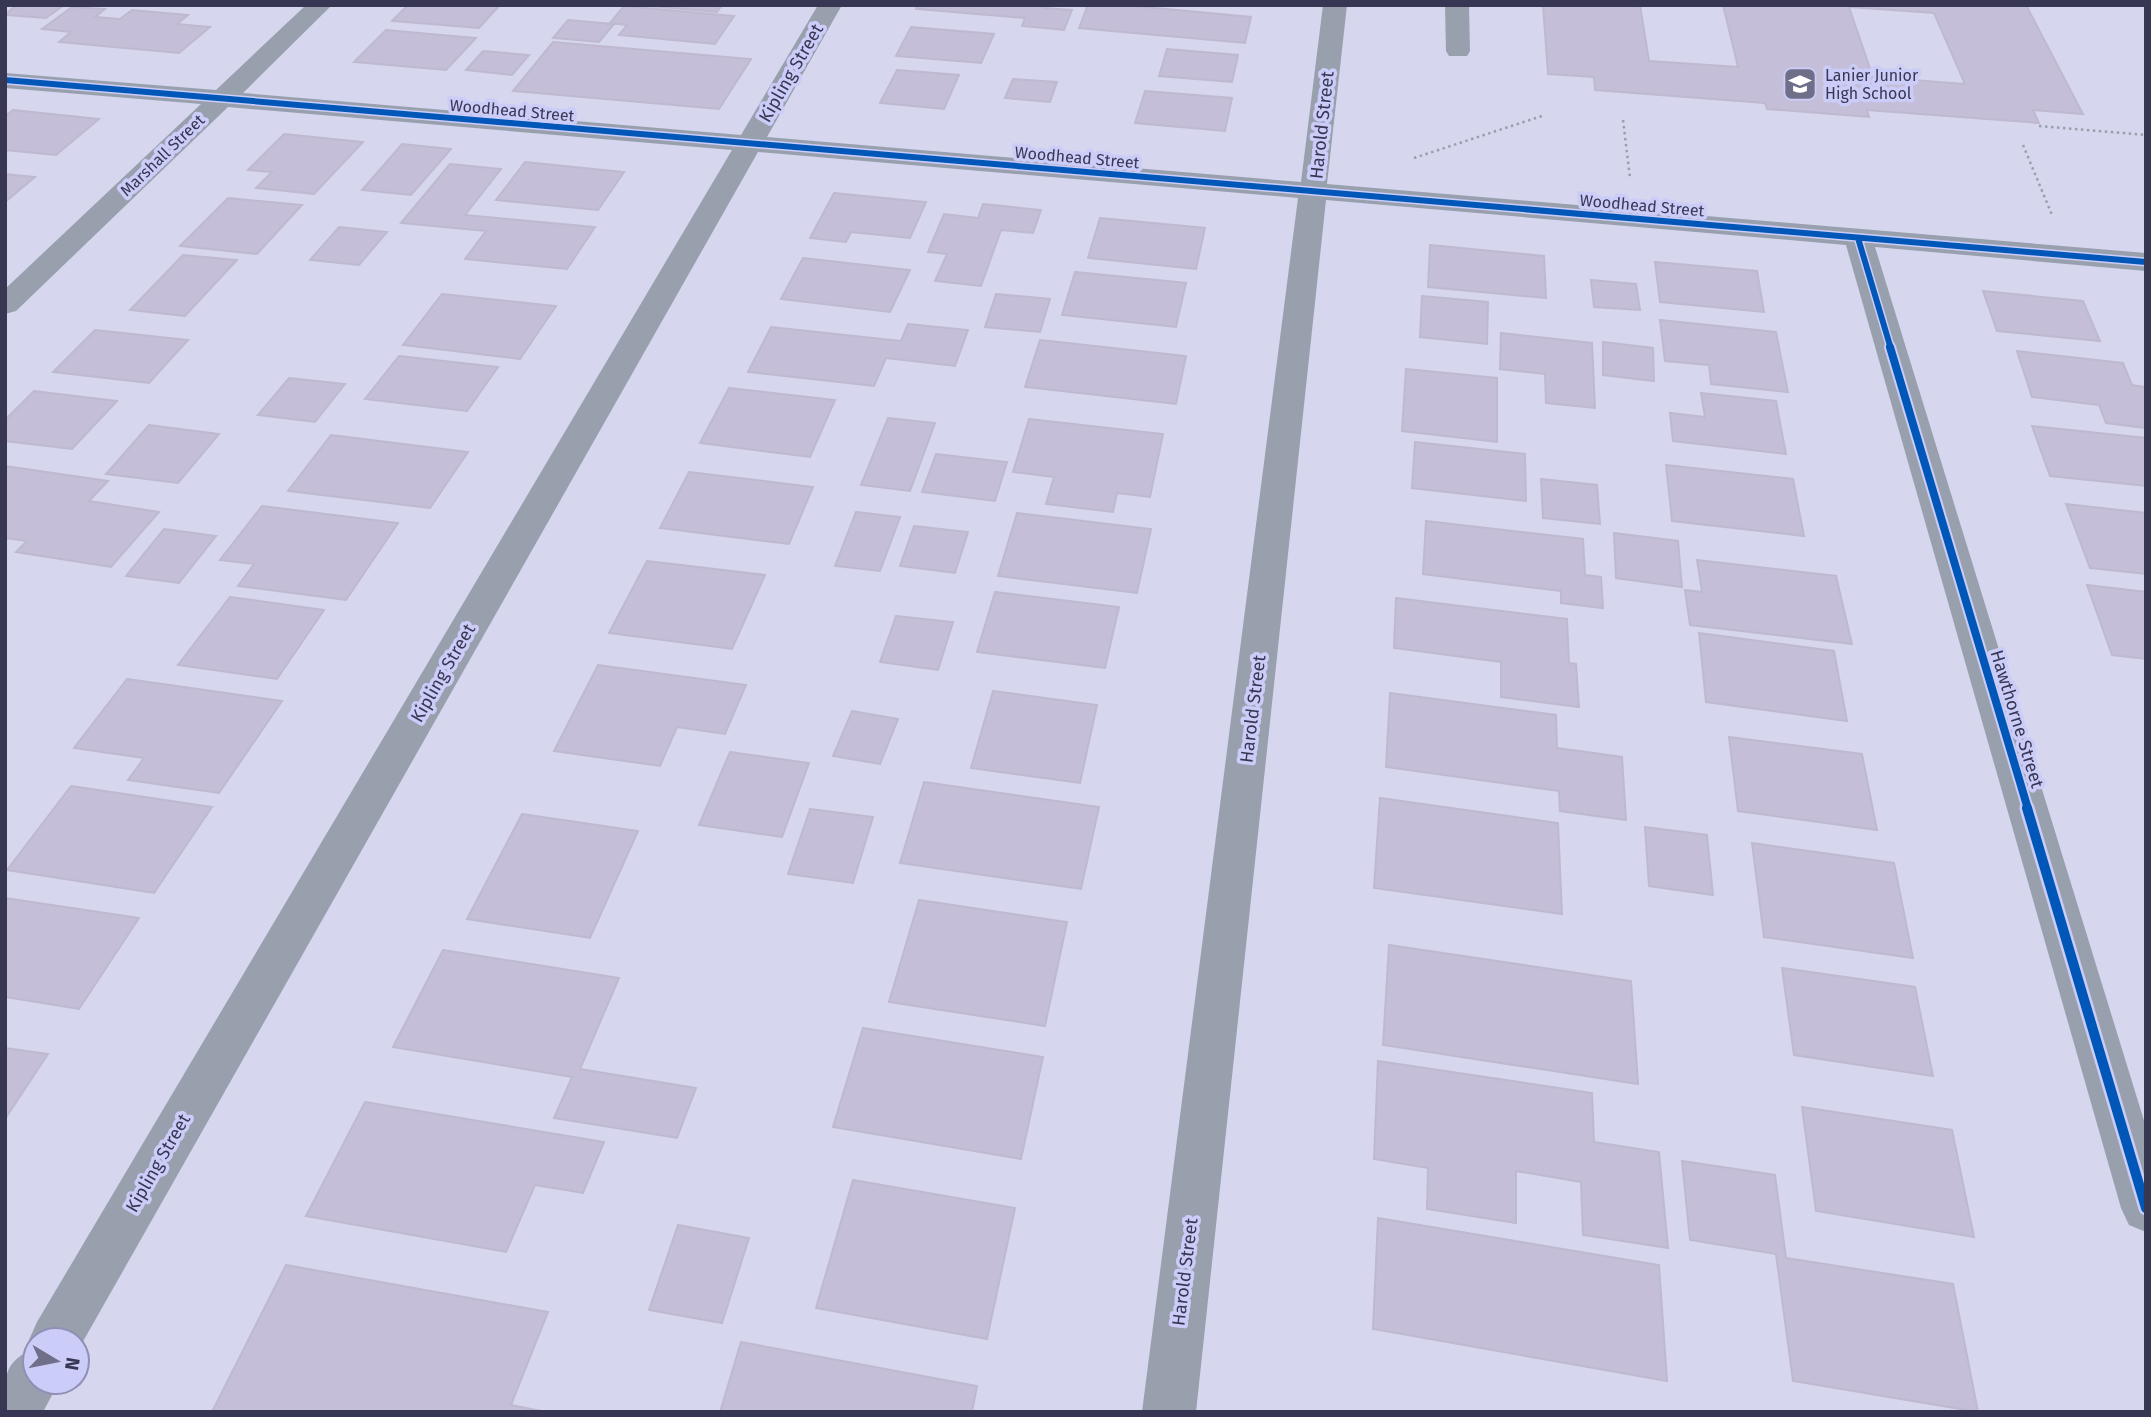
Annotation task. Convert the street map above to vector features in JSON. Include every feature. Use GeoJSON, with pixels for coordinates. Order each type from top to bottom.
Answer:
{"type":"FeatureCollection","features":[{"type":"Feature","properties":{"kind":"street","name":"Marshall Street"},"geometry":{"type":"LineString","coordinates":[[5,305],[320,5]]}},
{"type":"Feature","properties":{"kind":"street","name":"Kipling Street"},"geometry":{"type":"LineString","coordinates":[[63,1326],[830,5]]}},
{"type":"Feature","properties":{"kind":"street","name":"Harold Street"},"geometry":{"type":"LineString","coordinates":[[1169,1412],[1335,5]]}},
{"type":"Feature","properties":{"kind":"street"},"geometry":{"type":"LineString","coordinates":[[1457,5],[1458,51]]}},
{"type":"Feature","properties":{"kind":"street","name":"Woodhead Street"},"geometry":{"type":"LineString","coordinates":[[5,80],[220,101],[2146,262]]}},
{"type":"Feature","properties":{"kind":"street","name":"Hawthorne Street"},"geometry":{"type":"LineString","coordinates":[[1858,238],[2146,1208]]}},
{"type":"Feature","properties":{"kind":"street"},"geometry":{"type":"LineString","coordinates":[[13,1412],[23,1396]]}},
{"type":"Feature","properties":{"kind":"path"},"geometry":{"type":"LineString","coordinates":[[1408,160],[1545,115]]}},
{"type":"Feature","properties":{"kind":"path"},"geometry":{"type":"LineString","coordinates":[[1623,120],[1634,218]]}},
{"type":"Feature","properties":{"kind":"path"},"geometry":{"type":"LineString","coordinates":[[2039,126],[2146,135]]}},
{"type":"Feature","properties":{"kind":"path"},"geometry":{"type":"LineString","coordinates":[[2023,145],[2070,256]]}},
{"type":"Feature","properties":{"kind":"building"},"geometry":{"type":"Polygon","coordinates":[[[16,5],[64,5],[46,18],[5,15],[16,5]]]}},
{"type":"Feature","properties":{"kind":"building"},"geometry":{"type":"Polygon","coordinates":[[[408,5],[500,5],[479,28],[392,21],[408,5]]]}},
{"type":"Feature","properties":{"kind":"building"},"geometry":{"type":"Polygon","coordinates":[[[638,5],[722,5],[717,12],[638,5]]]}},
{"type":"Feature","properties":{"kind":"building"},"geometry":{"type":"Polygon","coordinates":[[[918,5],[1045,5],[1044,8],[1072,10],[1064,30],[1022,26],[1025,18],[916,9],[918,5]]]}},
{"type":"Feature","properties":{"kind":"building"},"geometry":{"type":"Polygon","coordinates":[[[1088,5],[1123,5],[1251,17],[1245,43],[1079,28],[1088,5]]]}},
{"type":"Feature","properties":{"kind":"building"},"geometry":{"type":"Polygon","coordinates":[[[1543,5],[1640,5],[1649,61],[1738,67],[1723,5],[2026,5],[2083,114],[2033,110],[2039,123],[1867,110],[1869,117],[1767,109],[1765,103],[1595,90],[1594,77],[1548,74],[1543,5]],[[1849,7],[1873,77],[1965,84],[1934,13],[1849,7]]]}},
{"type":"Feature","properties":{"kind":"building"},"geometry":{"type":"Polygon","coordinates":[[[624,6],[734,16],[715,44],[619,35],[627,25],[610,23],[624,6]]]}},
{"type":"Feature","properties":{"kind":"building"},"geometry":{"type":"Polygon","coordinates":[[[72,7],[105,9],[95,17],[120,19],[132,10],[188,15],[177,24],[210,27],[179,53],[59,42],[71,32],[42,29],[72,7]]]}},
{"type":"Feature","properties":{"kind":"building"},"geometry":{"type":"Polygon","coordinates":[[[568,20],[614,24],[599,42],[553,38],[568,20]]]}},
{"type":"Feature","properties":{"kind":"building"},"geometry":{"type":"Polygon","coordinates":[[[911,27],[994,34],[981,63],[896,56],[911,27]]]}},
{"type":"Feature","properties":{"kind":"building"},"geometry":{"type":"Polygon","coordinates":[[[386,30],[476,38],[446,70],[354,62],[386,30]]]}},
{"type":"Feature","properties":{"kind":"building"},"geometry":{"type":"Polygon","coordinates":[[[553,42],[751,59],[719,109],[513,91],[553,42]]]}},
{"type":"Feature","properties":{"kind":"building"},"geometry":{"type":"Polygon","coordinates":[[[1167,49],[1238,55],[1232,82],[1159,76],[1167,49]]]}},
{"type":"Feature","properties":{"kind":"building"},"geometry":{"type":"Polygon","coordinates":[[[483,51],[529,55],[512,75],[466,70],[483,51]]]}},
{"type":"Feature","properties":{"kind":"building"},"geometry":{"type":"Polygon","coordinates":[[[897,70],[959,75],[944,109],[880,103],[897,70]]]}},
{"type":"Feature","properties":{"kind":"building"},"geometry":{"type":"Polygon","coordinates":[[[1013,79],[1057,82],[1050,102],[1005,98],[1013,79]]]}},
{"type":"Feature","properties":{"kind":"building"},"geometry":{"type":"Polygon","coordinates":[[[1145,91],[1232,98],[1225,131],[1135,123],[1145,91]]]}},
{"type":"Feature","properties":{"kind":"building"},"geometry":{"type":"Polygon","coordinates":[[[13,110],[99,119],[56,155],[5,150],[5,116],[13,110]]]}},
{"type":"Feature","properties":{"kind":"building"},"geometry":{"type":"Polygon","coordinates":[[[284,134],[363,142],[314,194],[256,188],[272,172],[248,170],[284,134]]]}},
{"type":"Feature","properties":{"kind":"building"},"geometry":{"type":"Polygon","coordinates":[[[402,144],[451,149],[411,195],[362,190],[402,144]]]}},
{"type":"Feature","properties":{"kind":"building"},"geometry":{"type":"Polygon","coordinates":[[[525,162],[624,172],[598,210],[496,200],[525,162]]]}},
{"type":"Feature","properties":{"kind":"building"},"geometry":{"type":"Polygon","coordinates":[[[450,164],[501,169],[465,215],[595,227],[567,269],[465,259],[486,231],[401,223],[450,164]]]}},
{"type":"Feature","properties":{"kind":"building"},"geometry":{"type":"Polygon","coordinates":[[[5,174],[35,177],[5,202],[5,174]]]}},
{"type":"Feature","properties":{"kind":"building"},"geometry":{"type":"Polygon","coordinates":[[[834,193],[926,202],[910,238],[851,232],[846,242],[810,238],[834,193]]]}},
{"type":"Feature","properties":{"kind":"building"},"geometry":{"type":"Polygon","coordinates":[[[228,198],[302,205],[257,254],[180,246],[228,198]]]}},
{"type":"Feature","properties":{"kind":"building"},"geometry":{"type":"Polygon","coordinates":[[[983,204],[1041,210],[1033,233],[1001,230],[981,286],[935,281],[947,254],[928,252],[944,214],[978,218],[983,204]]]}},
{"type":"Feature","properties":{"kind":"building"},"geometry":{"type":"Polygon","coordinates":[[[1100,218],[1205,228],[1196,269],[1088,258],[1100,218]]]}},
{"type":"Feature","properties":{"kind":"building"},"geometry":{"type":"Polygon","coordinates":[[[339,227],[387,232],[359,265],[310,260],[339,227]]]}},
{"type":"Feature","properties":{"kind":"building"},"geometry":{"type":"Polygon","coordinates":[[[1430,245],[1544,256],[1546,298],[1428,287],[1430,245]]]}},
{"type":"Feature","properties":{"kind":"building"},"geometry":{"type":"Polygon","coordinates":[[[183,255],[237,260],[185,316],[130,310],[183,255]]]}},
{"type":"Feature","properties":{"kind":"building"},"geometry":{"type":"Polygon","coordinates":[[[803,258],[910,270],[890,312],[781,299],[803,258]]]}},
{"type":"Feature","properties":{"kind":"building"},"geometry":{"type":"Polygon","coordinates":[[[1655,262],[1757,271],[1764,312],[1660,302],[1655,262]]]}},
{"type":"Feature","properties":{"kind":"building"},"geometry":{"type":"Polygon","coordinates":[[[1075,272],[1186,283],[1176,327],[1062,315],[1075,272]]]}},
{"type":"Feature","properties":{"kind":"building"},"geometry":{"type":"Polygon","coordinates":[[[1591,280],[1636,284],[1640,310],[1594,307],[1591,280]]]}},
{"type":"Feature","properties":{"kind":"building"},"geometry":{"type":"Polygon","coordinates":[[[1983,291],[2083,301],[2100,341],[1997,331],[1983,291]]]}},
{"type":"Feature","properties":{"kind":"building"},"geometry":{"type":"Polygon","coordinates":[[[442,294],[556,306],[520,359],[403,345],[442,294]]]}},
{"type":"Feature","properties":{"kind":"building"},"geometry":{"type":"Polygon","coordinates":[[[996,294],[1050,299],[1040,332],[985,327],[996,294]]]}},
{"type":"Feature","properties":{"kind":"building"},"geometry":{"type":"Polygon","coordinates":[[[1422,296],[1488,302],[1487,344],[1420,337],[1422,296]]]}},
{"type":"Feature","properties":{"kind":"building"},"geometry":{"type":"Polygon","coordinates":[[[1660,320],[1776,332],[1788,392],[1711,384],[1709,365],[1665,361],[1660,320]]]}},
{"type":"Feature","properties":{"kind":"building"},"geometry":{"type":"Polygon","coordinates":[[[908,324],[968,330],[955,366],[886,358],[874,386],[748,372],[771,327],[901,341],[908,324]]]}},
{"type":"Feature","properties":{"kind":"building"},"geometry":{"type":"Polygon","coordinates":[[[95,330],[188,340],[149,383],[53,372],[95,330]]]}},
{"type":"Feature","properties":{"kind":"building"},"geometry":{"type":"Polygon","coordinates":[[[1501,333],[1592,343],[1595,408],[1546,403],[1545,374],[1500,369],[1501,333]]]}},
{"type":"Feature","properties":{"kind":"building"},"geometry":{"type":"Polygon","coordinates":[[[1040,340],[1186,356],[1176,404],[1025,387],[1040,340]]]}},
{"type":"Feature","properties":{"kind":"building"},"geometry":{"type":"Polygon","coordinates":[[[1603,342],[1653,348],[1654,381],[1603,375],[1603,342]]]}},
{"type":"Feature","properties":{"kind":"building"},"geometry":{"type":"Polygon","coordinates":[[[2017,351],[2123,363],[2132,385],[2146,387],[2146,428],[2106,423],[2099,405],[2032,397],[2017,351]]]}},
{"type":"Feature","properties":{"kind":"building"},"geometry":{"type":"Polygon","coordinates":[[[399,356],[498,367],[467,411],[365,399],[399,356]]]}},
{"type":"Feature","properties":{"kind":"building"},"geometry":{"type":"Polygon","coordinates":[[[1406,369],[1497,378],[1497,442],[1402,431],[1406,369]]]}},
{"type":"Feature","properties":{"kind":"building"},"geometry":{"type":"Polygon","coordinates":[[[289,378],[345,384],[315,422],[258,415],[289,378]]]}},
{"type":"Feature","properties":{"kind":"building"},"geometry":{"type":"Polygon","coordinates":[[[729,388],[835,400],[810,457],[700,443],[729,388]]]}},
{"type":"Feature","properties":{"kind":"building"},"geometry":{"type":"Polygon","coordinates":[[[34,391],[117,401],[72,449],[5,441],[5,420],[34,391]]]}},
{"type":"Feature","properties":{"kind":"building"},"geometry":{"type":"Polygon","coordinates":[[[1701,393],[1776,401],[1786,454],[1673,441],[1670,413],[1705,417],[1701,393]]]}},
{"type":"Feature","properties":{"kind":"building"},"geometry":{"type":"Polygon","coordinates":[[[888,418],[935,423],[910,491],[861,485],[888,418]]]}},
{"type":"Feature","properties":{"kind":"building"},"geometry":{"type":"Polygon","coordinates":[[[1029,419],[1163,434],[1150,497],[1117,493],[1113,512],[1046,504],[1054,477],[1013,472],[1029,419]]]}},
{"type":"Feature","properties":{"kind":"building"},"geometry":{"type":"Polygon","coordinates":[[[149,425],[219,434],[178,483],[106,474],[149,425]]]}},
{"type":"Feature","properties":{"kind":"building"},"geometry":{"type":"Polygon","coordinates":[[[2032,426],[2146,438],[2146,486],[2050,476],[2032,426]]]}},
{"type":"Feature","properties":{"kind":"building"},"geometry":{"type":"Polygon","coordinates":[[[331,435],[468,452],[430,508],[288,491],[331,435]]]}},
{"type":"Feature","properties":{"kind":"building"},"geometry":{"type":"Polygon","coordinates":[[[1415,442],[1525,454],[1526,501],[1412,488],[1415,442]]]}},
{"type":"Feature","properties":{"kind":"building"},"geometry":{"type":"Polygon","coordinates":[[[936,454],[1007,462],[995,501],[922,492],[936,454]]]}},
{"type":"Feature","properties":{"kind":"building"},"geometry":{"type":"Polygon","coordinates":[[[1666,465],[1793,479],[1804,536],[1672,521],[1666,465]]]}},
{"type":"Feature","properties":{"kind":"building"},"geometry":{"type":"Polygon","coordinates":[[[5,466],[108,481],[89,501],[159,512],[111,567],[16,552],[27,541],[5,538],[5,466]]]}},
{"type":"Feature","properties":{"kind":"building"},"geometry":{"type":"Polygon","coordinates":[[[689,472],[813,487],[789,544],[660,528],[689,472]]]}},
{"type":"Feature","properties":{"kind":"building"},"geometry":{"type":"Polygon","coordinates":[[[1541,479],[1597,485],[1600,524],[1543,518],[1541,479]]]}},
{"type":"Feature","properties":{"kind":"building"},"geometry":{"type":"Polygon","coordinates":[[[2066,504],[2146,513],[2146,574],[2090,568],[2066,504]]]}},
{"type":"Feature","properties":{"kind":"building"},"geometry":{"type":"Polygon","coordinates":[[[262,506],[398,523],[346,600],[238,586],[254,564],[220,560],[262,506]]]}},
{"type":"Feature","properties":{"kind":"building"},"geometry":{"type":"Polygon","coordinates":[[[856,512],[900,517],[880,571],[835,566],[856,512]]]}},
{"type":"Feature","properties":{"kind":"building"},"geometry":{"type":"Polygon","coordinates":[[[1017,513],[1151,529],[1137,593],[998,576],[1017,513]]]}},
{"type":"Feature","properties":{"kind":"building"},"geometry":{"type":"Polygon","coordinates":[[[1426,521],[1583,539],[1585,575],[1601,577],[1603,608],[1561,603],[1561,591],[1423,574],[1426,521]]]}},
{"type":"Feature","properties":{"kind":"building"},"geometry":{"type":"Polygon","coordinates":[[[914,526],[968,532],[955,573],[900,566],[914,526]]]}},
{"type":"Feature","properties":{"kind":"building"},"geometry":{"type":"Polygon","coordinates":[[[164,529],[216,536],[179,583],[126,576],[164,529]]]}},
{"type":"Feature","properties":{"kind":"building"},"geometry":{"type":"Polygon","coordinates":[[[1614,533],[1678,541],[1682,587],[1616,578],[1614,533]]]}},
{"type":"Feature","properties":{"kind":"building"},"geometry":{"type":"Polygon","coordinates":[[[1697,560],[1836,576],[1852,644],[1690,625],[1685,590],[1702,592],[1697,560]]]}},
{"type":"Feature","properties":{"kind":"building"},"geometry":{"type":"Polygon","coordinates":[[[647,561],[765,575],[732,649],[609,633],[647,561]]]}},
{"type":"Feature","properties":{"kind":"building"},"geometry":{"type":"Polygon","coordinates":[[[2087,585],[2146,592],[2146,659],[2112,655],[2087,585]]]}},
{"type":"Feature","properties":{"kind":"building"},"geometry":{"type":"Polygon","coordinates":[[[995,592],[1119,607],[1105,668],[977,652],[995,592]]]}},
{"type":"Feature","properties":{"kind":"building"},"geometry":{"type":"Polygon","coordinates":[[[230,597],[324,610],[277,679],[178,665],[230,597]]]}},
{"type":"Feature","properties":{"kind":"building"},"geometry":{"type":"Polygon","coordinates":[[[1396,598],[1567,619],[1569,663],[1576,664],[1579,707],[1501,697],[1501,662],[1394,648],[1396,598]]]}},
{"type":"Feature","properties":{"kind":"building"},"geometry":{"type":"Polygon","coordinates":[[[896,616],[953,622],[938,670],[880,662],[896,616]]]}},
{"type":"Feature","properties":{"kind":"building"},"geometry":{"type":"Polygon","coordinates":[[[1699,633],[1834,651],[1847,721],[1706,702],[1699,633]]]}},
{"type":"Feature","properties":{"kind":"building"},"geometry":{"type":"Polygon","coordinates":[[[598,665],[746,685],[725,734],[677,727],[660,766],[554,751],[598,665]]]}},
{"type":"Feature","properties":{"kind":"building"},"geometry":{"type":"Polygon","coordinates":[[[127,679],[282,701],[219,793],[128,780],[144,758],[74,748],[127,679]]]}},
{"type":"Feature","properties":{"kind":"building"},"geometry":{"type":"Polygon","coordinates":[[[993,691],[1097,705],[1080,783],[971,768],[993,691]]]}},
{"type":"Feature","properties":{"kind":"building"},"geometry":{"type":"Polygon","coordinates":[[[1390,693],[1556,715],[1557,748],[1622,757],[1626,820],[1560,811],[1559,791],[1386,767],[1390,693]]]}},
{"type":"Feature","properties":{"kind":"building"},"geometry":{"type":"Polygon","coordinates":[[[852,711],[898,719],[880,764],[833,756],[852,711]]]}},
{"type":"Feature","properties":{"kind":"building"},"geometry":{"type":"Polygon","coordinates":[[[1729,737],[1862,754],[1877,830],[1738,811],[1729,737]]]}},
{"type":"Feature","properties":{"kind":"building"},"geometry":{"type":"Polygon","coordinates":[[[730,752],[809,763],[782,837],[699,825],[730,752]]]}},
{"type":"Feature","properties":{"kind":"building"},"geometry":{"type":"Polygon","coordinates":[[[924,782],[1099,807],[1081,889],[900,863],[924,782]]]}},
{"type":"Feature","properties":{"kind":"building"},"geometry":{"type":"Polygon","coordinates":[[[71,786],[212,807],[154,893],[7,870],[71,786]]]}},
{"type":"Feature","properties":{"kind":"building"},"geometry":{"type":"Polygon","coordinates":[[[1380,798],[1558,823],[1562,914],[1374,888],[1380,798]]]}},
{"type":"Feature","properties":{"kind":"building"},"geometry":{"type":"Polygon","coordinates":[[[810,809],[873,817],[853,883],[788,874],[810,809]]]}},
{"type":"Feature","properties":{"kind":"building"},"geometry":{"type":"Polygon","coordinates":[[[522,814],[638,831],[590,938],[467,919],[522,814]]]}},
{"type":"Feature","properties":{"kind":"building"},"geometry":{"type":"Polygon","coordinates":[[[1645,827],[1707,835],[1713,895],[1649,886],[1645,827]]]}},
{"type":"Feature","properties":{"kind":"building"},"geometry":{"type":"Polygon","coordinates":[[[1752,843],[1894,863],[1913,958],[1764,937],[1752,843]]]}},
{"type":"Feature","properties":{"kind":"building"},"geometry":{"type":"Polygon","coordinates":[[[5,898],[139,918],[79,1009],[5,997],[5,898]]]}},
{"type":"Feature","properties":{"kind":"building"},"geometry":{"type":"Polygon","coordinates":[[[919,900],[1067,922],[1045,1026],[889,1002],[919,900]]]}},
{"type":"Feature","properties":{"kind":"building"},"geometry":{"type":"Polygon","coordinates":[[[1389,945],[1631,981],[1638,1084],[1383,1045],[1389,945]]]}},
{"type":"Feature","properties":{"kind":"building"},"geometry":{"type":"Polygon","coordinates":[[[443,950],[619,978],[580,1069],[696,1088],[677,1138],[554,1118],[572,1077],[393,1047],[443,950]]]}},
{"type":"Feature","properties":{"kind":"building"},"geometry":{"type":"Polygon","coordinates":[[[1782,968],[1915,987],[1933,1076],[1794,1055],[1782,968]]]}},
{"type":"Feature","properties":{"kind":"building"},"geometry":{"type":"Polygon","coordinates":[[[863,1028],[1043,1057],[1021,1159],[833,1127],[863,1028]]]}},
{"type":"Feature","properties":{"kind":"building"},"geometry":{"type":"Polygon","coordinates":[[[5,1048],[48,1054],[5,1119],[5,1048]]]}},
{"type":"Feature","properties":{"kind":"building"},"geometry":{"type":"Polygon","coordinates":[[[1378,1061],[1592,1093],[1594,1142],[1659,1152],[1668,1248],[1583,1235],[1581,1182],[1516,1171],[1516,1223],[1427,1209],[1428,1168],[1374,1159],[1378,1061]]]}},
{"type":"Feature","properties":{"kind":"building"},"geometry":{"type":"Polygon","coordinates":[[[365,1102],[604,1142],[583,1193],[535,1185],[506,1252],[306,1216],[365,1102]]]}},
{"type":"Feature","properties":{"kind":"building"},"geometry":{"type":"Polygon","coordinates":[[[1802,1107],[1952,1130],[1974,1237],[1816,1211],[1802,1107]]]}},
{"type":"Feature","properties":{"kind":"building"},"geometry":{"type":"Polygon","coordinates":[[[1682,1161],[1775,1175],[1786,1258],[1953,1284],[1978,1412],[1793,1381],[1776,1254],[1690,1240],[1682,1161]]]}},
{"type":"Feature","properties":{"kind":"building"},"geometry":{"type":"Polygon","coordinates":[[[853,1180],[1015,1208],[987,1339],[816,1308],[853,1180]]]}},
{"type":"Feature","properties":{"kind":"building"},"geometry":{"type":"Polygon","coordinates":[[[1378,1218],[1659,1265],[1667,1381],[1373,1329],[1378,1218]]]}},
{"type":"Feature","properties":{"kind":"building"},"geometry":{"type":"Polygon","coordinates":[[[678,1225],[749,1238],[722,1323],[649,1310],[678,1225]]]}},
{"type":"Feature","properties":{"kind":"building"},"geometry":{"type":"Polygon","coordinates":[[[286,1265],[548,1312],[511,1405],[546,1412],[212,1412],[286,1265]]]}},
{"type":"Feature","properties":{"kind":"building"},"geometry":{"type":"Polygon","coordinates":[[[741,1342],[977,1386],[972,1412],[720,1412],[741,1342]]]}},
{"type":"Feature","properties":{"kind":"cycle path"},"geometry":{"type":"LineString","coordinates":[[5,80],[2146,262]]}},
{"type":"Feature","properties":{"kind":"cycle path"},"geometry":{"type":"LineString","coordinates":[[1858,238],[2146,1208]]}},
{"type":"Feature","properties":{"kind":"place","name":"Lanier Junior High School"},"geometry":{"type":"Point","coordinates":[1800,84]}}]}
